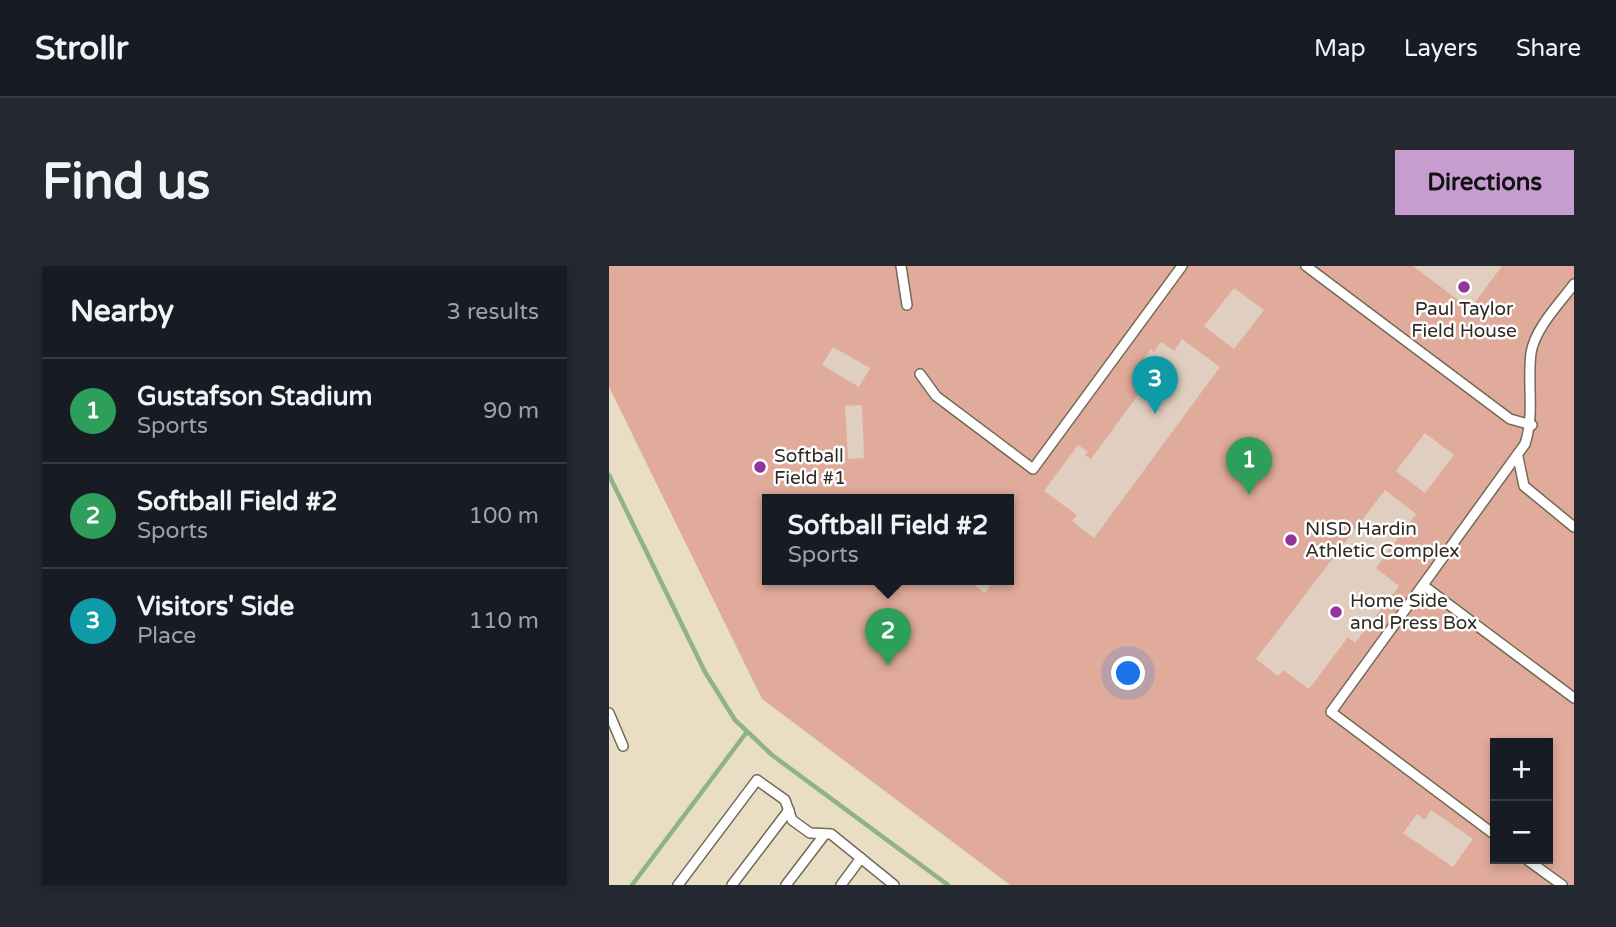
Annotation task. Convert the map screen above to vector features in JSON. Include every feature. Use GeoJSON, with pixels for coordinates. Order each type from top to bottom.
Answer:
{"type":"FeatureCollection","features":[{"type":"Feature","properties":{"kind":"lane"},"geometry":{"type":"LineString","coordinates":[[901,266],[907,305]]}},
{"type":"Feature","properties":{"kind":"lane"},"geometry":{"type":"LineString","coordinates":[[920,374],[936,396],[1033,469],[1182,266]]}},
{"type":"Feature","properties":{"kind":"lane"},"geometry":{"type":"LineString","coordinates":[[1306,266],[1510,419],[1532,425]]}},
{"type":"Feature","properties":{"kind":"lane"},"geometry":{"type":"LineString","coordinates":[[1490,831],[1331,712],[1518,457],[1532,425],[1531,351],[1538,334],[1574,284]]}},
{"type":"Feature","properties":{"kind":"lane"},"geometry":{"type":"LineString","coordinates":[[1518,457],[1524,486],[1574,527]]}},
{"type":"Feature","properties":{"kind":"lane"},"geometry":{"type":"LineString","coordinates":[[1424,586],[1574,698]]}},
{"type":"Feature","properties":{"kind":"lane"},"geometry":{"type":"LineString","coordinates":[[609,713],[623,746]]}},
{"type":"Feature","properties":{"kind":"lane"},"geometry":{"type":"LineString","coordinates":[[678,885],[757,780],[785,800],[792,820],[810,833],[831,834],[894,885]]}},
{"type":"Feature","properties":{"kind":"lane"},"geometry":{"type":"LineString","coordinates":[[732,885],[789,810]]}},
{"type":"Feature","properties":{"kind":"lane"},"geometry":{"type":"LineString","coordinates":[[786,885],[825,834]]}},
{"type":"Feature","properties":{"kind":"lane"},"geometry":{"type":"LineString","coordinates":[[841,885],[861,858]]}},
{"type":"Feature","properties":{"kind":"lane"},"geometry":{"type":"LineString","coordinates":[[1533,864],[1562,885]]}},
{"type":"Feature","properties":{"kind":"shaded area","name":"NISD Hardin Athletic Complex"},"geometry":{"type":"Polygon","coordinates":[[[609,266],[1574,266],[1574,885],[1010,885],[762,699],[609,387],[609,266]]]}},
{"type":"Feature","properties":{"kind":"shaded area"},"geometry":{"type":"Polygon","coordinates":[[[609,387],[762,699],[1010,885],[609,885],[609,387]]]}},
{"type":"Feature","properties":{"kind":"building","name":"Paul Taylor Field House"},"geometry":{"type":"Polygon","coordinates":[[[1413,266],[1502,266],[1470,309],[1413,266]]]}},
{"type":"Feature","properties":{"kind":"building"},"geometry":{"type":"Polygon","coordinates":[[[1234,288],[1264,310],[1234,349],[1204,326],[1234,288]]]}},
{"type":"Feature","properties":{"kind":"building"},"geometry":{"type":"Polygon","coordinates":[[[1182,339],[1220,367],[1094,538],[1072,521],[1077,515],[1044,491],[1078,445],[1088,452],[1085,455],[1091,459],[1146,384],[1133,374],[1151,349],[1154,352],[1161,342],[1174,351],[1182,339]]]}},
{"type":"Feature","properties":{"kind":"building"},"geometry":{"type":"Polygon","coordinates":[[[833,347],[870,368],[859,387],[822,365],[833,347]]]}},
{"type":"Feature","properties":{"kind":"building"},"geometry":{"type":"Polygon","coordinates":[[[862,405],[864,458],[848,459],[845,406],[862,405]]]}},
{"type":"Feature","properties":{"kind":"building"},"geometry":{"type":"Polygon","coordinates":[[[1425,433],[1454,455],[1425,493],[1396,471],[1425,433]]]}},
{"type":"Feature","properties":{"kind":"building","name":"Home Side and Press Box"},"geometry":{"type":"Polygon","coordinates":[[[1385,490],[1416,514],[1376,568],[1399,586],[1355,643],[1348,637],[1309,689],[1283,670],[1278,676],[1256,659],[1385,490]]]}},
{"type":"Feature","properties":{"kind":"building"},"geometry":{"type":"Polygon","coordinates":[[[974,585],[991,585],[985,593],[974,585]]]}},
{"type":"Feature","properties":{"kind":"building"},"geometry":{"type":"Polygon","coordinates":[[[1431,810],[1473,839],[1453,867],[1403,833],[1417,814],[1425,820],[1431,810]]]}},
{"type":"Feature","properties":{"kind":"waterway"},"geometry":{"type":"LineString","coordinates":[[609,475],[705,672],[735,720],[772,755],[948,885]]}},
{"type":"Feature","properties":{"kind":"waterway"},"geometry":{"type":"LineString","coordinates":[[632,885],[746,733]]}},
{"type":"Feature","properties":{"kind":"place","name":"Paul Taylor Field House"},"geometry":{"type":"Point","coordinates":[1464,287]}},
{"type":"Feature","properties":{"kind":"place","name":"Visitors' Side"},"geometry":{"type":"Point","coordinates":[1155,414]}},
{"type":"Feature","properties":{"kind":"place","name":"Softball Field #1"},"geometry":{"type":"Point","coordinates":[760,467]}},
{"type":"Feature","properties":{"kind":"place","name":"Gustafson Stadium"},"geometry":{"type":"Point","coordinates":[1249,495]}},
{"type":"Feature","properties":{"kind":"place","name":"NISD Hardin Athletic Complex"},"geometry":{"type":"Point","coordinates":[1291,540]}},
{"type":"Feature","properties":{"kind":"place","name":"Home Side and Press Box"},"geometry":{"type":"Point","coordinates":[1336,612]}},
{"type":"Feature","properties":{"kind":"place","name":"Softball Field #2"},"geometry":{"type":"Point","coordinates":[888,666]}}]}
